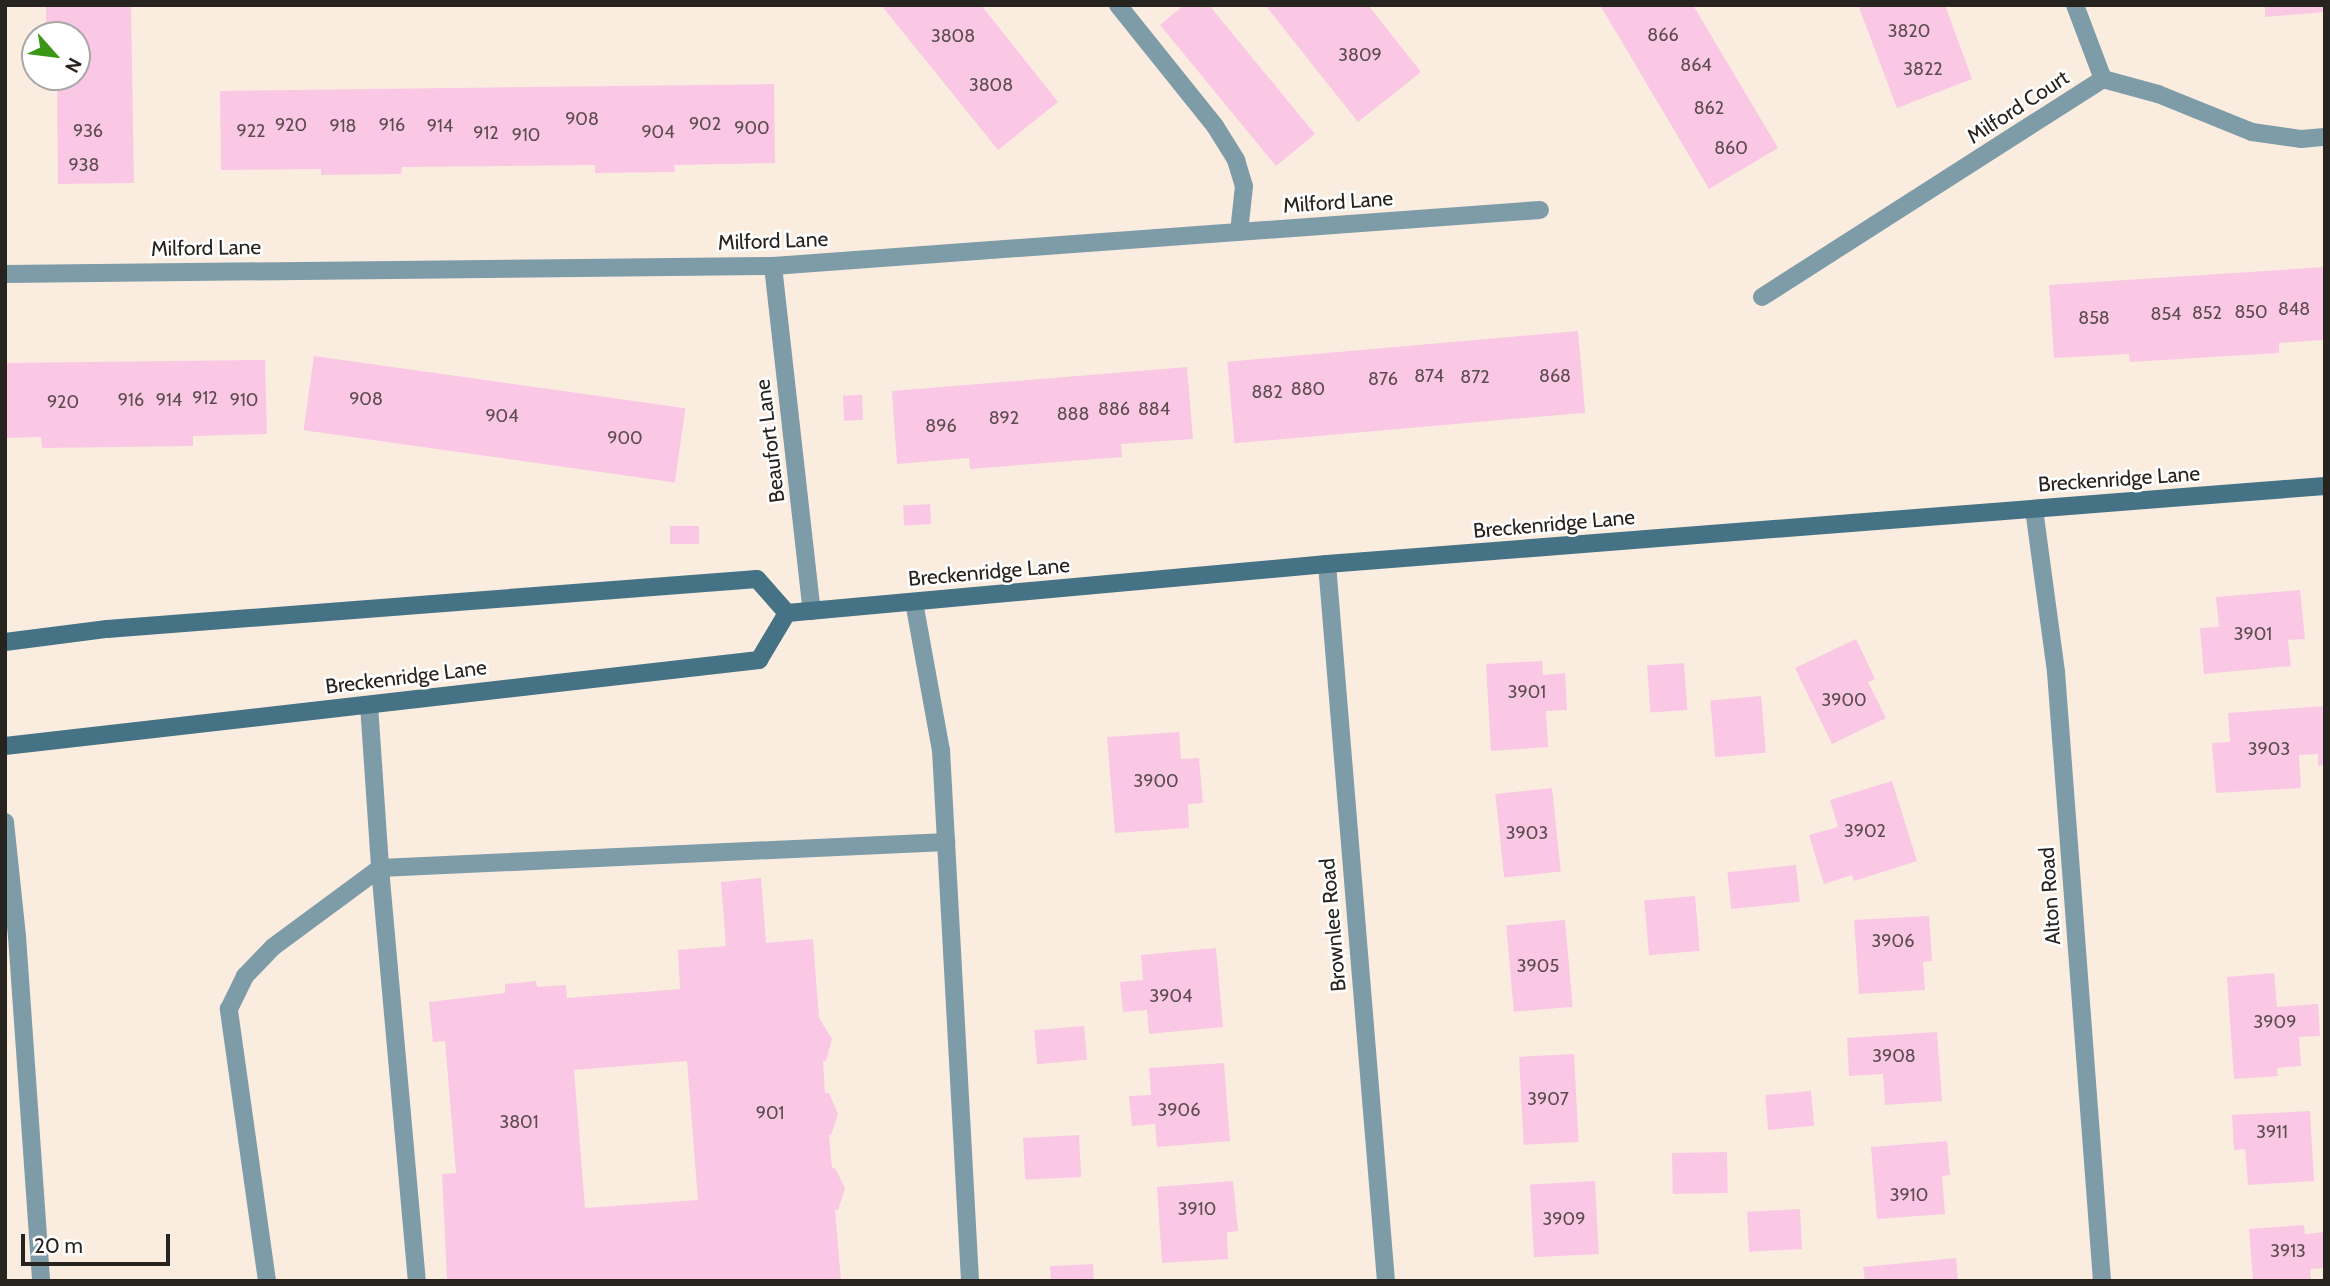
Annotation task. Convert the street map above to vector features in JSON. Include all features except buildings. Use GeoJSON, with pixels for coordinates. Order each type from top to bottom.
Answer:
{"type":"FeatureCollection","features":[{"type":"Feature","properties":{"kind":"main road","name":"Breckenridge Lane"},"geometry":{"type":"LineString","coordinates":[[5,746],[759,660],[787,613],[1327,565],[2325,486]]}},
{"type":"Feature","properties":{"kind":"main road"},"geometry":{"type":"LineString","coordinates":[[5,642],[121,628],[757,579],[787,613]]}},
{"type":"Feature","properties":{"kind":"street"},"geometry":{"type":"LineString","coordinates":[[1118,5],[1215,126],[1236,160],[1244,186],[1239,232]]}},
{"type":"Feature","properties":{"kind":"street"},"geometry":{"type":"LineString","coordinates":[[2075,5],[2104,79]]}},
{"type":"Feature","properties":{"kind":"street","name":"Milford Court"},"geometry":{"type":"LineString","coordinates":[[1762,297],[2104,79],[2158,94],[2252,132],[2301,139],[2325,137]]}},
{"type":"Feature","properties":{"kind":"street","name":"Milford Lane"},"geometry":{"type":"LineString","coordinates":[[5,274],[773,266],[1540,210]]}},
{"type":"Feature","properties":{"kind":"street","name":"Beaufort Lane"},"geometry":{"type":"LineString","coordinates":[[773,266],[813,611]]}},
{"type":"Feature","properties":{"kind":"street","name":"Alton Road"},"geometry":{"type":"LineString","coordinates":[[2034,509],[2056,672],[2102,1281]]}},
{"type":"Feature","properties":{"kind":"street","name":"Brownlee Road"},"geometry":{"type":"LineString","coordinates":[[1327,565],[1386,1281]]}},
{"type":"Feature","properties":{"kind":"street"},"geometry":{"type":"LineString","coordinates":[[914,602],[941,750],[970,1281]]}},
{"type":"Feature","properties":{"kind":"street"},"geometry":{"type":"LineString","coordinates":[[369,705],[380,867],[417,1281]]}},
{"type":"Feature","properties":{"kind":"street"},"geometry":{"type":"LineString","coordinates":[[5,822],[17,936],[41,1281]]}},
{"type":"Feature","properties":{"kind":"street"},"geometry":{"type":"LineString","coordinates":[[267,1281],[229,1009],[245,976],[274,947],[380,867],[946,842]]}}]}
